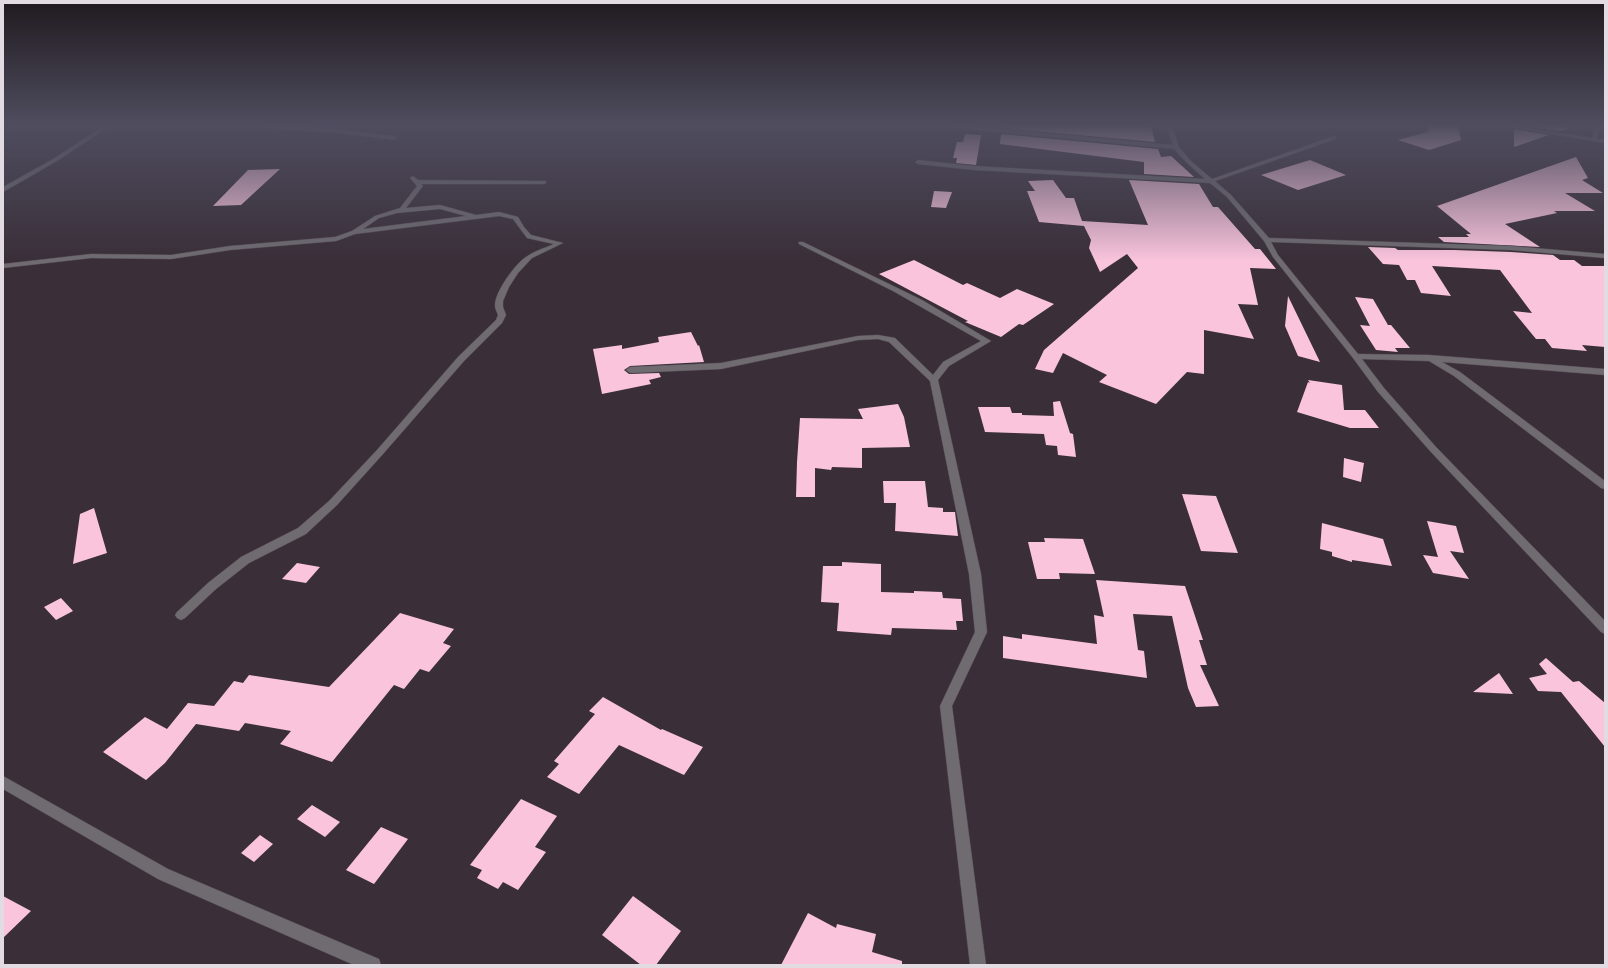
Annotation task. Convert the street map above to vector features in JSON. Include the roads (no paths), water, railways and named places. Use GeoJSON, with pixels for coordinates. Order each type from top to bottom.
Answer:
{"type":"FeatureCollection","features":[{"type":"Feature","properties":{"kind":"street"},"geometry":{"type":"LineString","coordinates":[[3,190],[36,171]]}},
{"type":"Feature","properties":{"kind":"street"},"geometry":{"type":"LineString","coordinates":[[1032,171],[1211,181],[1239,171]]}},
{"type":"Feature","properties":{"kind":"street"},"geometry":{"type":"LineString","coordinates":[[1200,171],[1228,196],[1267,240],[1275,256],[1356,356],[1381,390],[1428,443],[1605,629]]}},
{"type":"Feature","properties":{"kind":"street"},"geometry":{"type":"LineString","coordinates":[[3,266],[92,256],[171,257],[230,248],[336,239],[354,232],[377,217],[402,209],[420,186],[415,180],[544,182]]}},
{"type":"Feature","properties":{"kind":"street"},"geometry":{"type":"LineString","coordinates":[[397,211],[440,207],[476,216]]}},
{"type":"Feature","properties":{"kind":"street"},"geometry":{"type":"LineString","coordinates":[[181,615],[212,586],[246,560],[302,531],[333,503],[390,441],[461,359],[499,321],[502,315],[499,306],[502,293],[508,282],[528,258],[551,249],[560,243],[551,240],[529,238],[523,232],[516,218],[498,214],[354,232]]}},
{"type":"Feature","properties":{"kind":"street"},"geometry":{"type":"LineString","coordinates":[[1267,240],[1511,248],[1605,256]]}},
{"type":"Feature","properties":{"kind":"street"},"geometry":{"type":"LineString","coordinates":[[801,243],[875,279],[987,341],[946,364],[934,380]]}},
{"type":"Feature","properties":{"kind":"street"},"geometry":{"type":"LineString","coordinates":[[630,370],[721,366],[858,338],[878,337],[892,340],[934,380],[974,574],[981,632],[946,706],[978,965]]}},
{"type":"Feature","properties":{"kind":"street"},"geometry":{"type":"LineString","coordinates":[[1356,356],[1429,358],[1605,372]]}},
{"type":"Feature","properties":{"kind":"street"},"geometry":{"type":"LineString","coordinates":[[1429,358],[1457,374],[1605,486]]}},
{"type":"Feature","properties":{"kind":"street"},"geometry":{"type":"LineString","coordinates":[[3,782],[163,874],[372,965]]}}]}
